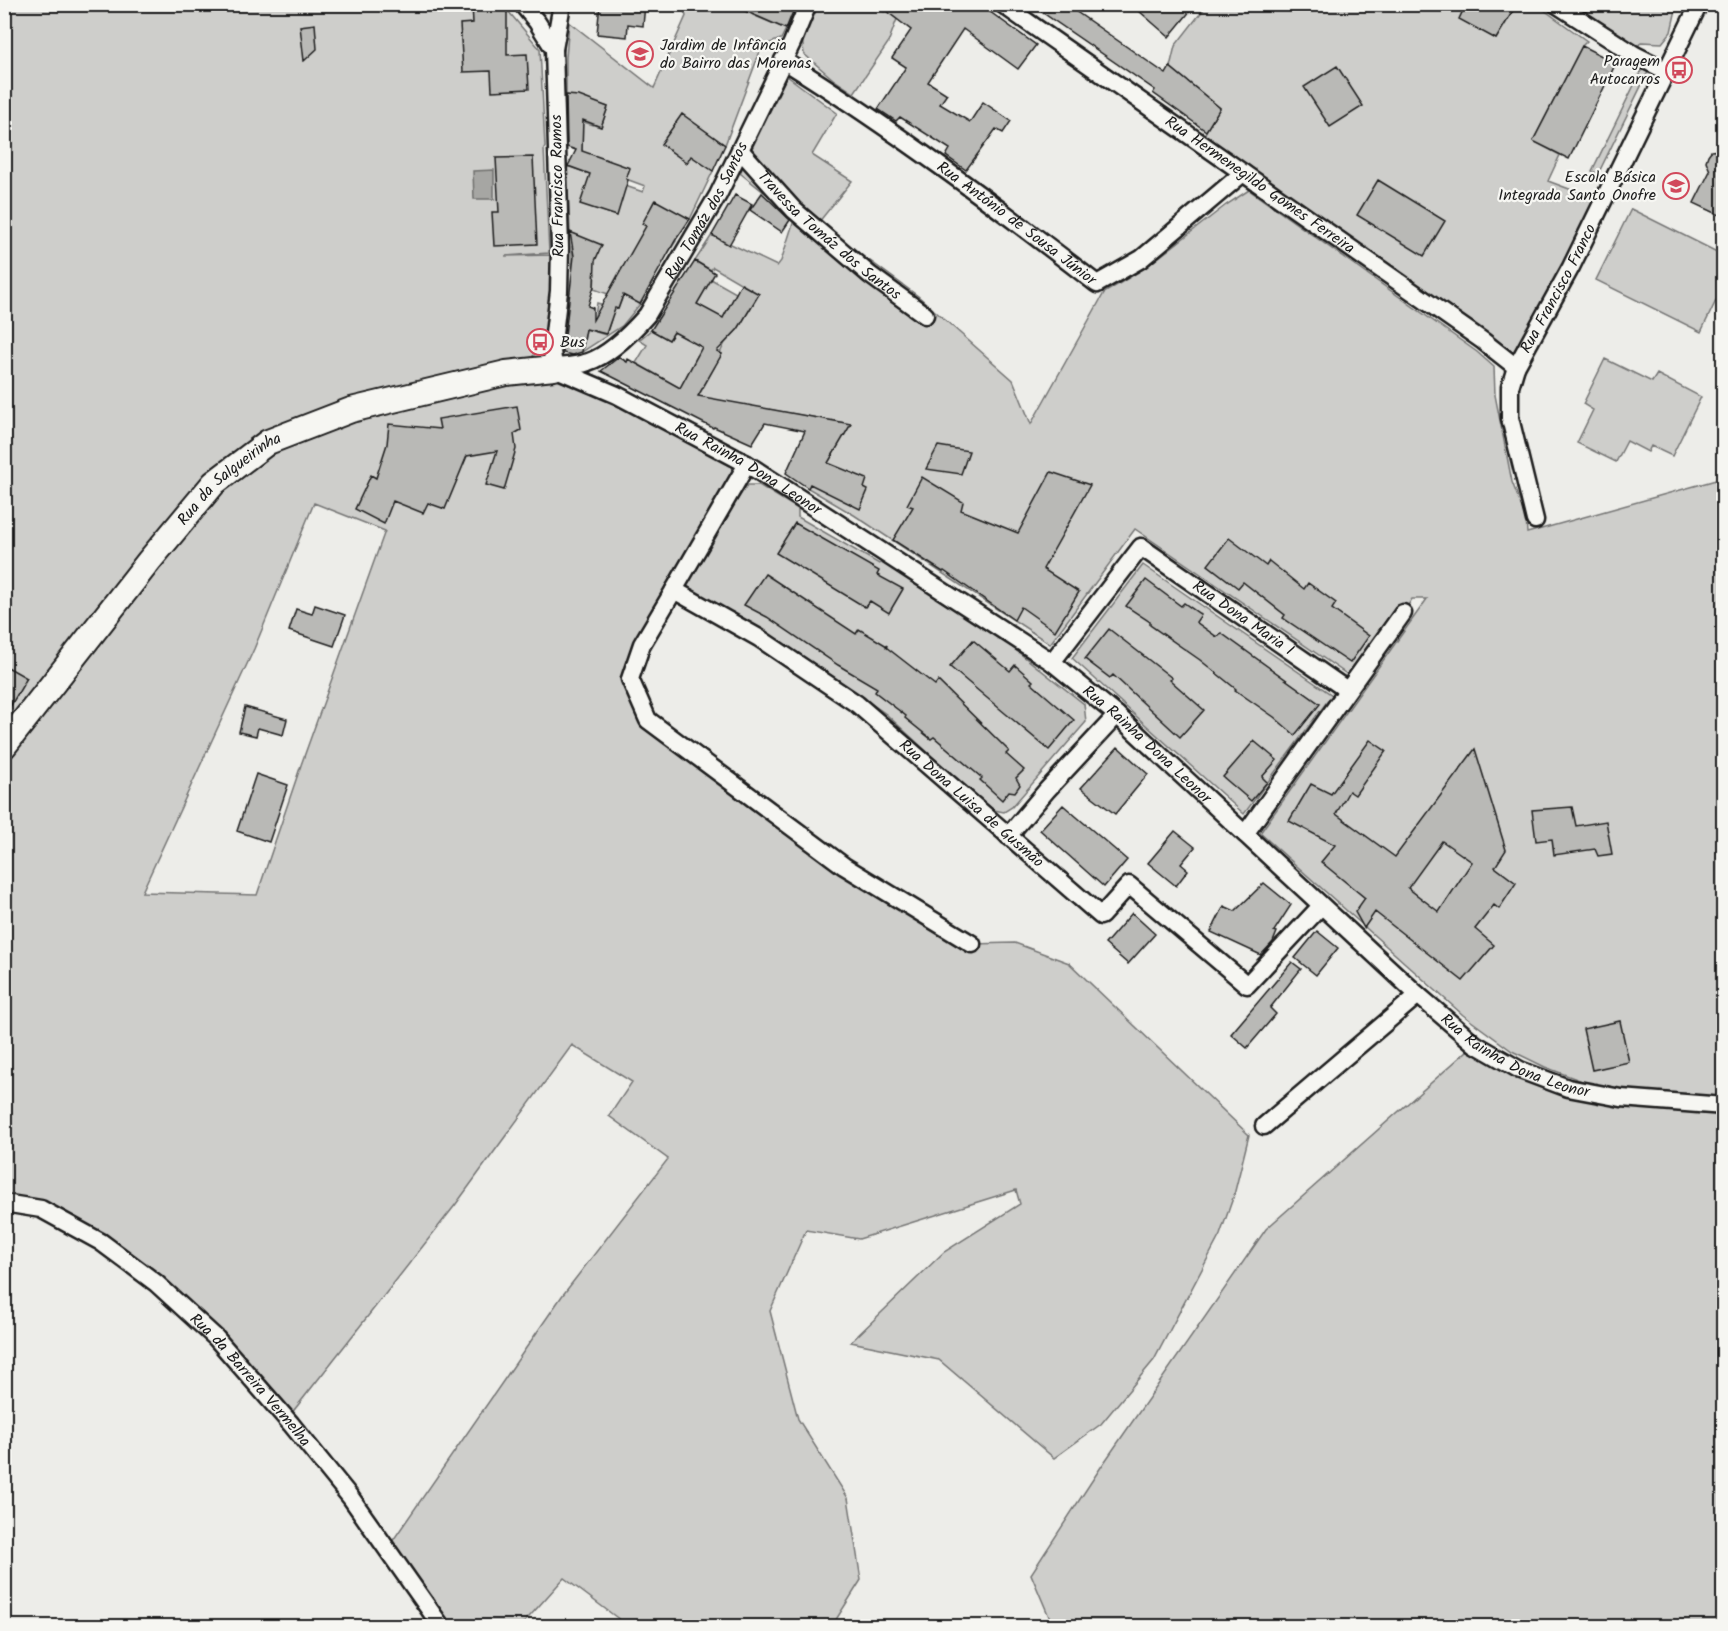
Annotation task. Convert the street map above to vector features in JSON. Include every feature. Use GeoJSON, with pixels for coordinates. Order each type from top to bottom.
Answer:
{"type":"FeatureCollection","features":[{"type":"Feature","properties":{"kind":"street"},"geometry":{"type":"LineString","coordinates":[[522,4],[554,49]]}},
{"type":"Feature","properties":{"kind":"street","name":"Rua Francisco Ramos"},"geometry":{"type":"LineString","coordinates":[[554,368],[552,351],[559,291],[560,248],[554,49],[562,4]]}},
{"type":"Feature","properties":{"kind":"street","name":"Rua Tomáz dos Santos"},"geometry":{"type":"LineString","coordinates":[[554,368],[588,362],[615,346],[647,315],[710,210],[741,150],[808,4]]}},
{"type":"Feature","properties":{"kind":"street","name":"Rua Hermenegildo Gomes Ferreira"},"geometry":{"type":"LineString","coordinates":[[1002,4],[1483,341],[1516,367]]}},
{"type":"Feature","properties":{"kind":"street"},"geometry":{"type":"LineString","coordinates":[[1556,4],[1635,55],[1667,71]]}},
{"type":"Feature","properties":{"kind":"street","name":"Rua Francisco Franco"},"geometry":{"type":"LineString","coordinates":[[1535,520],[1510,418],[1510,387],[1516,367],[1571,267],[1699,4]]}},
{"type":"Feature","properties":{"kind":"street","name":"Rua António de Sousa Júnior"},"geometry":{"type":"LineString","coordinates":[[783,60],[844,98],[969,186],[1097,284],[1141,259],[1243,173]]}},
{"type":"Feature","properties":{"kind":"street","name":"Travessa Tomáz dos Santos"},"geometry":{"type":"LineString","coordinates":[[741,150],[794,210],[870,275],[925,315]]}},
{"type":"Feature","properties":{"kind":"street","name":"Rua Rainha Dona Leonor"},"geometry":{"type":"LineString","coordinates":[[554,368],[617,395],[747,464],[1052,662],[1118,716],[1418,995],[1474,1044],[1520,1070],[1559,1084],[1621,1098],[1724,1106]]}},
{"type":"Feature","properties":{"kind":"street","name":"Rua da Salgueirinha"},"geometry":{"type":"LineString","coordinates":[[4,746],[213,483],[268,442],[351,410],[506,373],[554,368]]}},
{"type":"Feature","properties":{"kind":"street"},"geometry":{"type":"LineString","coordinates":[[747,464],[642,644],[630,679],[648,720],[844,866],[972,944]]}},
{"type":"Feature","properties":{"kind":"street","name":"Rua Dona Maria I"},"geometry":{"type":"LineString","coordinates":[[1052,662],[1142,547],[1347,690]]}},
{"type":"Feature","properties":{"kind":"street","name":"Rua Dona Luisa de Gusmão"},"geometry":{"type":"LineString","coordinates":[[674,590],[759,638],[857,704],[1101,916],[1129,885],[1248,985],[1322,906]]}},
{"type":"Feature","properties":{"kind":"street"},"geometry":{"type":"LineString","coordinates":[[1245,834],[1403,613]]}},
{"type":"Feature","properties":{"kind":"street"},"geometry":{"type":"LineString","coordinates":[[1008,836],[1047,790],[1118,716]]}},
{"type":"Feature","properties":{"kind":"street"},"geometry":{"type":"LineString","coordinates":[[1264,1126],[1418,995]]}},
{"type":"Feature","properties":{"kind":"street","name":"Rua da Barreira Vermelha"},"geometry":{"type":"LineString","coordinates":[[4,1203],[41,1209],[101,1242],[156,1283],[216,1338],[291,1424],[351,1498],[441,1626]]}},
{"type":"Feature","properties":{"kind":"shaded area"},"geometry":{"type":"Polygon","coordinates":[[[4,5],[503,5],[540,49],[549,253],[505,256],[553,255],[547,324],[539,349],[525,361],[553,371],[743,465],[630,679],[648,720],[748,795],[971,944],[1015,943],[1069,963],[1249,1135],[1234,1195],[1220,1235],[1154,1360],[1101,1424],[1054,1458],[939,1360],[851,1342],[944,1252],[1020,1204],[1016,1190],[859,1239],[806,1230],[770,1311],[798,1419],[848,1498],[861,1580],[832,1626],[621,1626],[624,1623],[564,1578],[521,1626],[440,1626],[387,1549],[562,1296],[668,1159],[609,1116],[632,1082],[572,1045],[456,1204],[287,1419],[148,1276],[41,1209],[5,1204],[4,5]],[[314,503],[254,649],[142,892],[257,895],[385,531],[314,503]]]}},
{"type":"Feature","properties":{"kind":"shaded area"},"geometry":{"type":"Polygon","coordinates":[[[681,5],[743,5],[753,15],[786,29],[781,39],[762,46],[725,145],[682,114],[661,144],[686,162],[691,156],[713,171],[690,219],[654,201],[643,224],[676,241],[669,252],[641,237],[627,261],[655,277],[652,284],[622,267],[611,288],[640,304],[622,326],[582,352],[586,329],[606,335],[611,319],[595,316],[597,303],[618,309],[622,299],[594,289],[595,273],[572,269],[572,247],[597,255],[570,232],[567,166],[643,192],[645,186],[626,179],[582,151],[580,121],[601,127],[608,107],[566,95],[569,22],[654,88],[686,16],[681,5]]]}},
{"type":"Feature","properties":{"kind":"shaded area"},"geometry":{"type":"Polygon","coordinates":[[[815,5],[871,5],[886,11],[897,19],[888,43],[854,93],[833,79],[804,54],[802,37],[815,5]]]}},
{"type":"Feature","properties":{"kind":"shaded area"},"geometry":{"type":"Polygon","coordinates":[[[1207,5],[1466,5],[1460,19],[1496,39],[1517,5],[1537,5],[1587,41],[1582,46],[1533,141],[1560,155],[1548,181],[1580,193],[1604,198],[1516,367],[1201,143],[1220,108],[1170,67],[1175,46],[1207,5]]]}},
{"type":"Feature","properties":{"kind":"shaded area"},"geometry":{"type":"Polygon","coordinates":[[[1575,5],[1677,5],[1671,32],[1662,43],[1641,42],[1637,48],[1575,5]]]}},
{"type":"Feature","properties":{"kind":"shaded area"},"geometry":{"type":"Polygon","coordinates":[[[1642,69],[1648,72],[1598,174],[1592,171],[1642,69]]]}},
{"type":"Feature","properties":{"kind":"shaded area"},"geometry":{"type":"Polygon","coordinates":[[[787,76],[837,113],[812,155],[852,181],[814,228],[870,261],[918,296],[1013,380],[1031,424],[1104,293],[1145,268],[1226,205],[1249,190],[1477,352],[1494,367],[1495,395],[1512,482],[1526,518],[1527,533],[1723,478],[1723,1098],[1603,1089],[1545,1067],[1512,1051],[1463,1015],[1260,833],[1427,599],[1412,599],[1403,613],[1395,608],[1348,675],[1135,529],[1050,644],[854,515],[808,488],[834,441],[849,426],[845,423],[698,397],[715,366],[697,356],[680,388],[636,363],[647,345],[639,340],[651,330],[669,340],[674,332],[720,357],[725,343],[738,329],[759,294],[713,267],[711,270],[695,261],[712,235],[777,266],[781,261],[795,217],[740,173],[787,76]]]}},
{"type":"Feature","properties":{"kind":"shaded area"},"geometry":{"type":"Polygon","coordinates":[[[494,170],[494,199],[474,199],[473,171],[494,170]]]}},
{"type":"Feature","properties":{"kind":"shaded area"},"geometry":{"type":"Polygon","coordinates":[[[1631,209],[1723,255],[1723,286],[1701,332],[1596,280],[1631,209]]]}},
{"type":"Feature","properties":{"kind":"shaded area"},"geometry":{"type":"Polygon","coordinates":[[[711,279],[736,293],[717,329],[675,293],[711,279]]]}},
{"type":"Feature","properties":{"kind":"shaded area"},"geometry":{"type":"Polygon","coordinates":[[[1605,359],[1652,382],[1657,374],[1701,397],[1672,456],[1651,446],[1648,452],[1627,441],[1616,462],[1577,443],[1593,410],[1583,404],[1605,359]]]}},
{"type":"Feature","properties":{"kind":"shaded area"},"geometry":{"type":"Polygon","coordinates":[[[747,485],[759,485],[798,509],[798,517],[879,564],[885,562],[1003,640],[1084,704],[1086,722],[1012,807],[1004,812],[994,810],[886,714],[832,676],[678,589],[747,485]]]}},
{"type":"Feature","properties":{"kind":"shaded area"},"geometry":{"type":"Polygon","coordinates":[[[1143,565],[1332,695],[1244,814],[1072,658],[1143,565]]]}},
{"type":"Feature","properties":{"kind":"shaded area"},"geometry":{"type":"Polygon","coordinates":[[[1475,1044],[1568,1088],[1723,1106],[1723,1626],[1053,1626],[1031,1574],[1101,1467],[1266,1229],[1475,1044]]]}},
{"type":"Feature","properties":{"kind":"building"},"geometry":{"type":"Polygon","coordinates":[[[472,4],[501,4],[507,11],[507,55],[527,54],[529,89],[492,91],[491,71],[463,72],[460,24],[473,23],[472,4]]]}},
{"type":"Feature","properties":{"kind":"building"},"geometry":{"type":"Polygon","coordinates":[[[600,4],[645,4],[643,26],[628,24],[627,37],[597,34],[600,4]]]}},
{"type":"Feature","properties":{"kind":"building"},"geometry":{"type":"Polygon","coordinates":[[[729,4],[796,4],[786,29],[729,4]]]}},
{"type":"Feature","properties":{"kind":"building"},"geometry":{"type":"Polygon","coordinates":[[[877,4],[979,4],[1036,45],[1018,69],[963,29],[928,82],[947,94],[940,104],[970,122],[983,102],[1011,121],[1003,133],[996,129],[966,170],[946,156],[950,149],[900,117],[896,121],[878,109],[906,67],[892,58],[911,30],[877,4]]]}},
{"type":"Feature","properties":{"kind":"building"},"geometry":{"type":"Polygon","coordinates":[[[1030,4],[1065,4],[1166,74],[1170,67],[1220,108],[1206,131],[1153,93],[1155,90],[1030,4]]]}},
{"type":"Feature","properties":{"kind":"building"},"geometry":{"type":"Polygon","coordinates":[[[1131,4],[1196,4],[1169,37],[1131,4]]]}},
{"type":"Feature","properties":{"kind":"building"},"geometry":{"type":"Polygon","coordinates":[[[1466,4],[1517,4],[1496,39],[1459,19],[1466,4]]]}},
{"type":"Feature","properties":{"kind":"building"},"geometry":{"type":"Polygon","coordinates":[[[315,24],[317,49],[304,61],[300,26],[315,24]]]}},
{"type":"Feature","properties":{"kind":"building"},"geometry":{"type":"Polygon","coordinates":[[[1582,46],[1616,63],[1569,159],[1533,141],[1582,46]]]}},
{"type":"Feature","properties":{"kind":"building"},"geometry":{"type":"Polygon","coordinates":[[[1337,66],[1363,106],[1330,127],[1304,87],[1337,66]]]}},
{"type":"Feature","properties":{"kind":"building"},"geometry":{"type":"Polygon","coordinates":[[[566,95],[579,96],[608,107],[601,127],[583,120],[582,151],[630,168],[617,216],[580,204],[590,174],[568,166],[576,150],[567,147],[566,95]]]}},
{"type":"Feature","properties":{"kind":"building"},"geometry":{"type":"Polygon","coordinates":[[[682,114],[725,145],[713,171],[691,156],[687,163],[661,144],[682,114]]]}},
{"type":"Feature","properties":{"kind":"building"},"geometry":{"type":"Polygon","coordinates":[[[1724,143],[1724,217],[1694,203],[1710,171],[1706,161],[1708,155],[1711,151],[1720,150],[1724,143]]]}},
{"type":"Feature","properties":{"kind":"building"},"geometry":{"type":"Polygon","coordinates":[[[533,157],[537,244],[494,246],[492,212],[499,212],[496,158],[533,157]]]}},
{"type":"Feature","properties":{"kind":"building"},"geometry":{"type":"Polygon","coordinates":[[[1378,180],[1445,221],[1424,256],[1357,215],[1378,180]]]}},
{"type":"Feature","properties":{"kind":"building"},"geometry":{"type":"Polygon","coordinates":[[[762,193],[790,220],[782,232],[750,210],[762,193]]]}},
{"type":"Feature","properties":{"kind":"building"},"geometry":{"type":"Polygon","coordinates":[[[735,195],[752,204],[729,245],[712,235],[735,195]]]}},
{"type":"Feature","properties":{"kind":"building"},"geometry":{"type":"Polygon","coordinates":[[[655,200],[690,219],[640,304],[623,295],[618,309],[615,308],[606,334],[586,329],[582,352],[572,355],[563,353],[574,256],[570,232],[602,245],[595,261],[594,286],[588,306],[593,308],[593,320],[646,226],[642,224],[655,200]]]}},
{"type":"Feature","properties":{"kind":"building"},"geometry":{"type":"Polygon","coordinates":[[[695,261],[715,273],[697,304],[723,318],[741,284],[759,294],[738,329],[717,351],[722,354],[698,396],[851,424],[828,463],[867,479],[864,488],[868,490],[860,509],[810,484],[808,488],[786,473],[805,431],[765,423],[752,444],[713,428],[601,371],[619,357],[627,362],[628,359],[680,388],[702,347],[674,332],[669,340],[651,330],[695,261]]]}},
{"type":"Feature","properties":{"kind":"building"},"geometry":{"type":"Polygon","coordinates":[[[517,406],[521,430],[514,434],[516,449],[504,490],[486,485],[497,451],[467,456],[445,509],[428,503],[423,513],[393,501],[384,524],[355,509],[371,475],[376,478],[387,444],[389,424],[440,429],[438,419],[517,406]]]}},
{"type":"Feature","properties":{"kind":"building"},"geometry":{"type":"Polygon","coordinates":[[[938,446],[969,451],[961,474],[926,469],[938,446]]]}},
{"type":"Feature","properties":{"kind":"building"},"geometry":{"type":"Polygon","coordinates":[[[1051,472],[1090,485],[1043,569],[1079,592],[1055,631],[1021,607],[1014,620],[944,571],[893,540],[913,507],[907,505],[922,477],[963,502],[961,510],[1018,533],[1051,472]]]}},
{"type":"Feature","properties":{"kind":"building"},"geometry":{"type":"Polygon","coordinates":[[[795,523],[879,571],[877,575],[903,589],[889,613],[870,601],[865,607],[776,553],[795,523]]]}},
{"type":"Feature","properties":{"kind":"building"},"geometry":{"type":"Polygon","coordinates":[[[1229,538],[1266,566],[1269,561],[1304,589],[1308,583],[1336,603],[1332,609],[1369,636],[1350,663],[1283,618],[1285,615],[1243,582],[1238,588],[1208,565],[1229,538]]]}},
{"type":"Feature","properties":{"kind":"building"},"geometry":{"type":"Polygon","coordinates":[[[765,574],[856,634],[859,629],[887,646],[935,685],[938,681],[1009,751],[1006,754],[1024,770],[1016,778],[1020,785],[1015,792],[1009,791],[1002,800],[980,780],[982,778],[934,737],[931,739],[875,692],[877,688],[838,665],[767,617],[744,605],[765,574]]]}},
{"type":"Feature","properties":{"kind":"building"},"geometry":{"type":"Polygon","coordinates":[[[1146,580],[1181,606],[1184,603],[1201,615],[1196,622],[1217,637],[1221,633],[1320,704],[1295,735],[1274,717],[1235,690],[1200,660],[1126,606],[1146,580]]]}},
{"type":"Feature","properties":{"kind":"building"},"geometry":{"type":"Polygon","coordinates":[[[315,605],[345,615],[334,646],[289,631],[296,609],[312,614],[315,605]]]}},
{"type":"Feature","properties":{"kind":"building"},"geometry":{"type":"Polygon","coordinates":[[[1109,629],[1172,678],[1170,680],[1204,710],[1180,737],[1113,675],[1110,678],[1085,659],[1109,629]]]}},
{"type":"Feature","properties":{"kind":"building"},"geometry":{"type":"Polygon","coordinates":[[[973,640],[1010,671],[1015,665],[1033,681],[1031,683],[1074,720],[1049,750],[950,667],[973,640]]]}},
{"type":"Feature","properties":{"kind":"building"},"geometry":{"type":"Polygon","coordinates":[[[4,665],[27,678],[4,717],[4,665]]]}},
{"type":"Feature","properties":{"kind":"building"},"geometry":{"type":"Polygon","coordinates":[[[245,707],[287,719],[283,735],[258,728],[256,736],[239,732],[245,707]]]}},
{"type":"Feature","properties":{"kind":"building"},"geometry":{"type":"Polygon","coordinates":[[[1370,740],[1386,751],[1355,795],[1349,791],[1336,814],[1395,857],[1475,749],[1506,850],[1495,867],[1516,883],[1499,909],[1494,905],[1475,929],[1494,945],[1463,981],[1375,912],[1364,928],[1355,912],[1365,898],[1321,862],[1335,845],[1289,821],[1311,784],[1331,794],[1370,740]],[[1442,841],[1408,888],[1439,912],[1472,862],[1442,841]]]}},
{"type":"Feature","properties":{"kind":"building"},"geometry":{"type":"Polygon","coordinates":[[[1254,741],[1277,760],[1262,777],[1267,782],[1251,801],[1223,777],[1254,741]]]}},
{"type":"Feature","properties":{"kind":"building"},"geometry":{"type":"Polygon","coordinates":[[[1118,747],[1148,774],[1115,814],[1081,788],[1118,747]]]}},
{"type":"Feature","properties":{"kind":"building"},"geometry":{"type":"Polygon","coordinates":[[[256,774],[288,785],[269,842],[237,831],[256,774]]]}},
{"type":"Feature","properties":{"kind":"building"},"geometry":{"type":"Polygon","coordinates":[[[1063,805],[1127,860],[1104,887],[1040,830],[1063,805]]]}},
{"type":"Feature","properties":{"kind":"building"},"geometry":{"type":"Polygon","coordinates":[[[1572,807],[1576,826],[1606,821],[1612,854],[1598,856],[1595,849],[1554,855],[1552,839],[1536,841],[1532,810],[1572,807]]]}},
{"type":"Feature","properties":{"kind":"building"},"geometry":{"type":"Polygon","coordinates":[[[1175,831],[1195,847],[1181,864],[1188,870],[1176,886],[1148,863],[1175,831]]]}},
{"type":"Feature","properties":{"kind":"building"},"geometry":{"type":"Polygon","coordinates":[[[1264,883],[1291,905],[1274,931],[1277,932],[1273,942],[1261,955],[1211,932],[1224,906],[1235,911],[1264,883]]]}},
{"type":"Feature","properties":{"kind":"building"},"geometry":{"type":"Polygon","coordinates":[[[1132,913],[1155,934],[1128,964],[1105,944],[1132,913]]]}},
{"type":"Feature","properties":{"kind":"building"},"geometry":{"type":"Polygon","coordinates":[[[1317,931],[1338,948],[1316,975],[1295,958],[1317,931]]]}},
{"type":"Feature","properties":{"kind":"building"},"geometry":{"type":"Polygon","coordinates":[[[1292,962],[1301,969],[1270,1008],[1276,1014],[1247,1048],[1231,1034],[1292,962]]]}},
{"type":"Feature","properties":{"kind":"building"},"geometry":{"type":"Polygon","coordinates":[[[1620,1021],[1629,1062],[1592,1070],[1583,1029],[1620,1021]]]}},
{"type":"Feature","properties":{"kind":"place","name":"Jardim de Infância do Bairro das Morenas"},"geometry":{"type":"Point","coordinates":[640,54]}},
{"type":"Feature","properties":{"kind":"place","name":"Paragem Autocarros"},"geometry":{"type":"Point","coordinates":[1679,70]}},
{"type":"Feature","properties":{"kind":"place","name":"Escola Básica Integrada Santo Onofre"},"geometry":{"type":"Point","coordinates":[1676,186]}},
{"type":"Feature","properties":{"kind":"place","name":"Bus"},"geometry":{"type":"Point","coordinates":[540,342]}}]}
